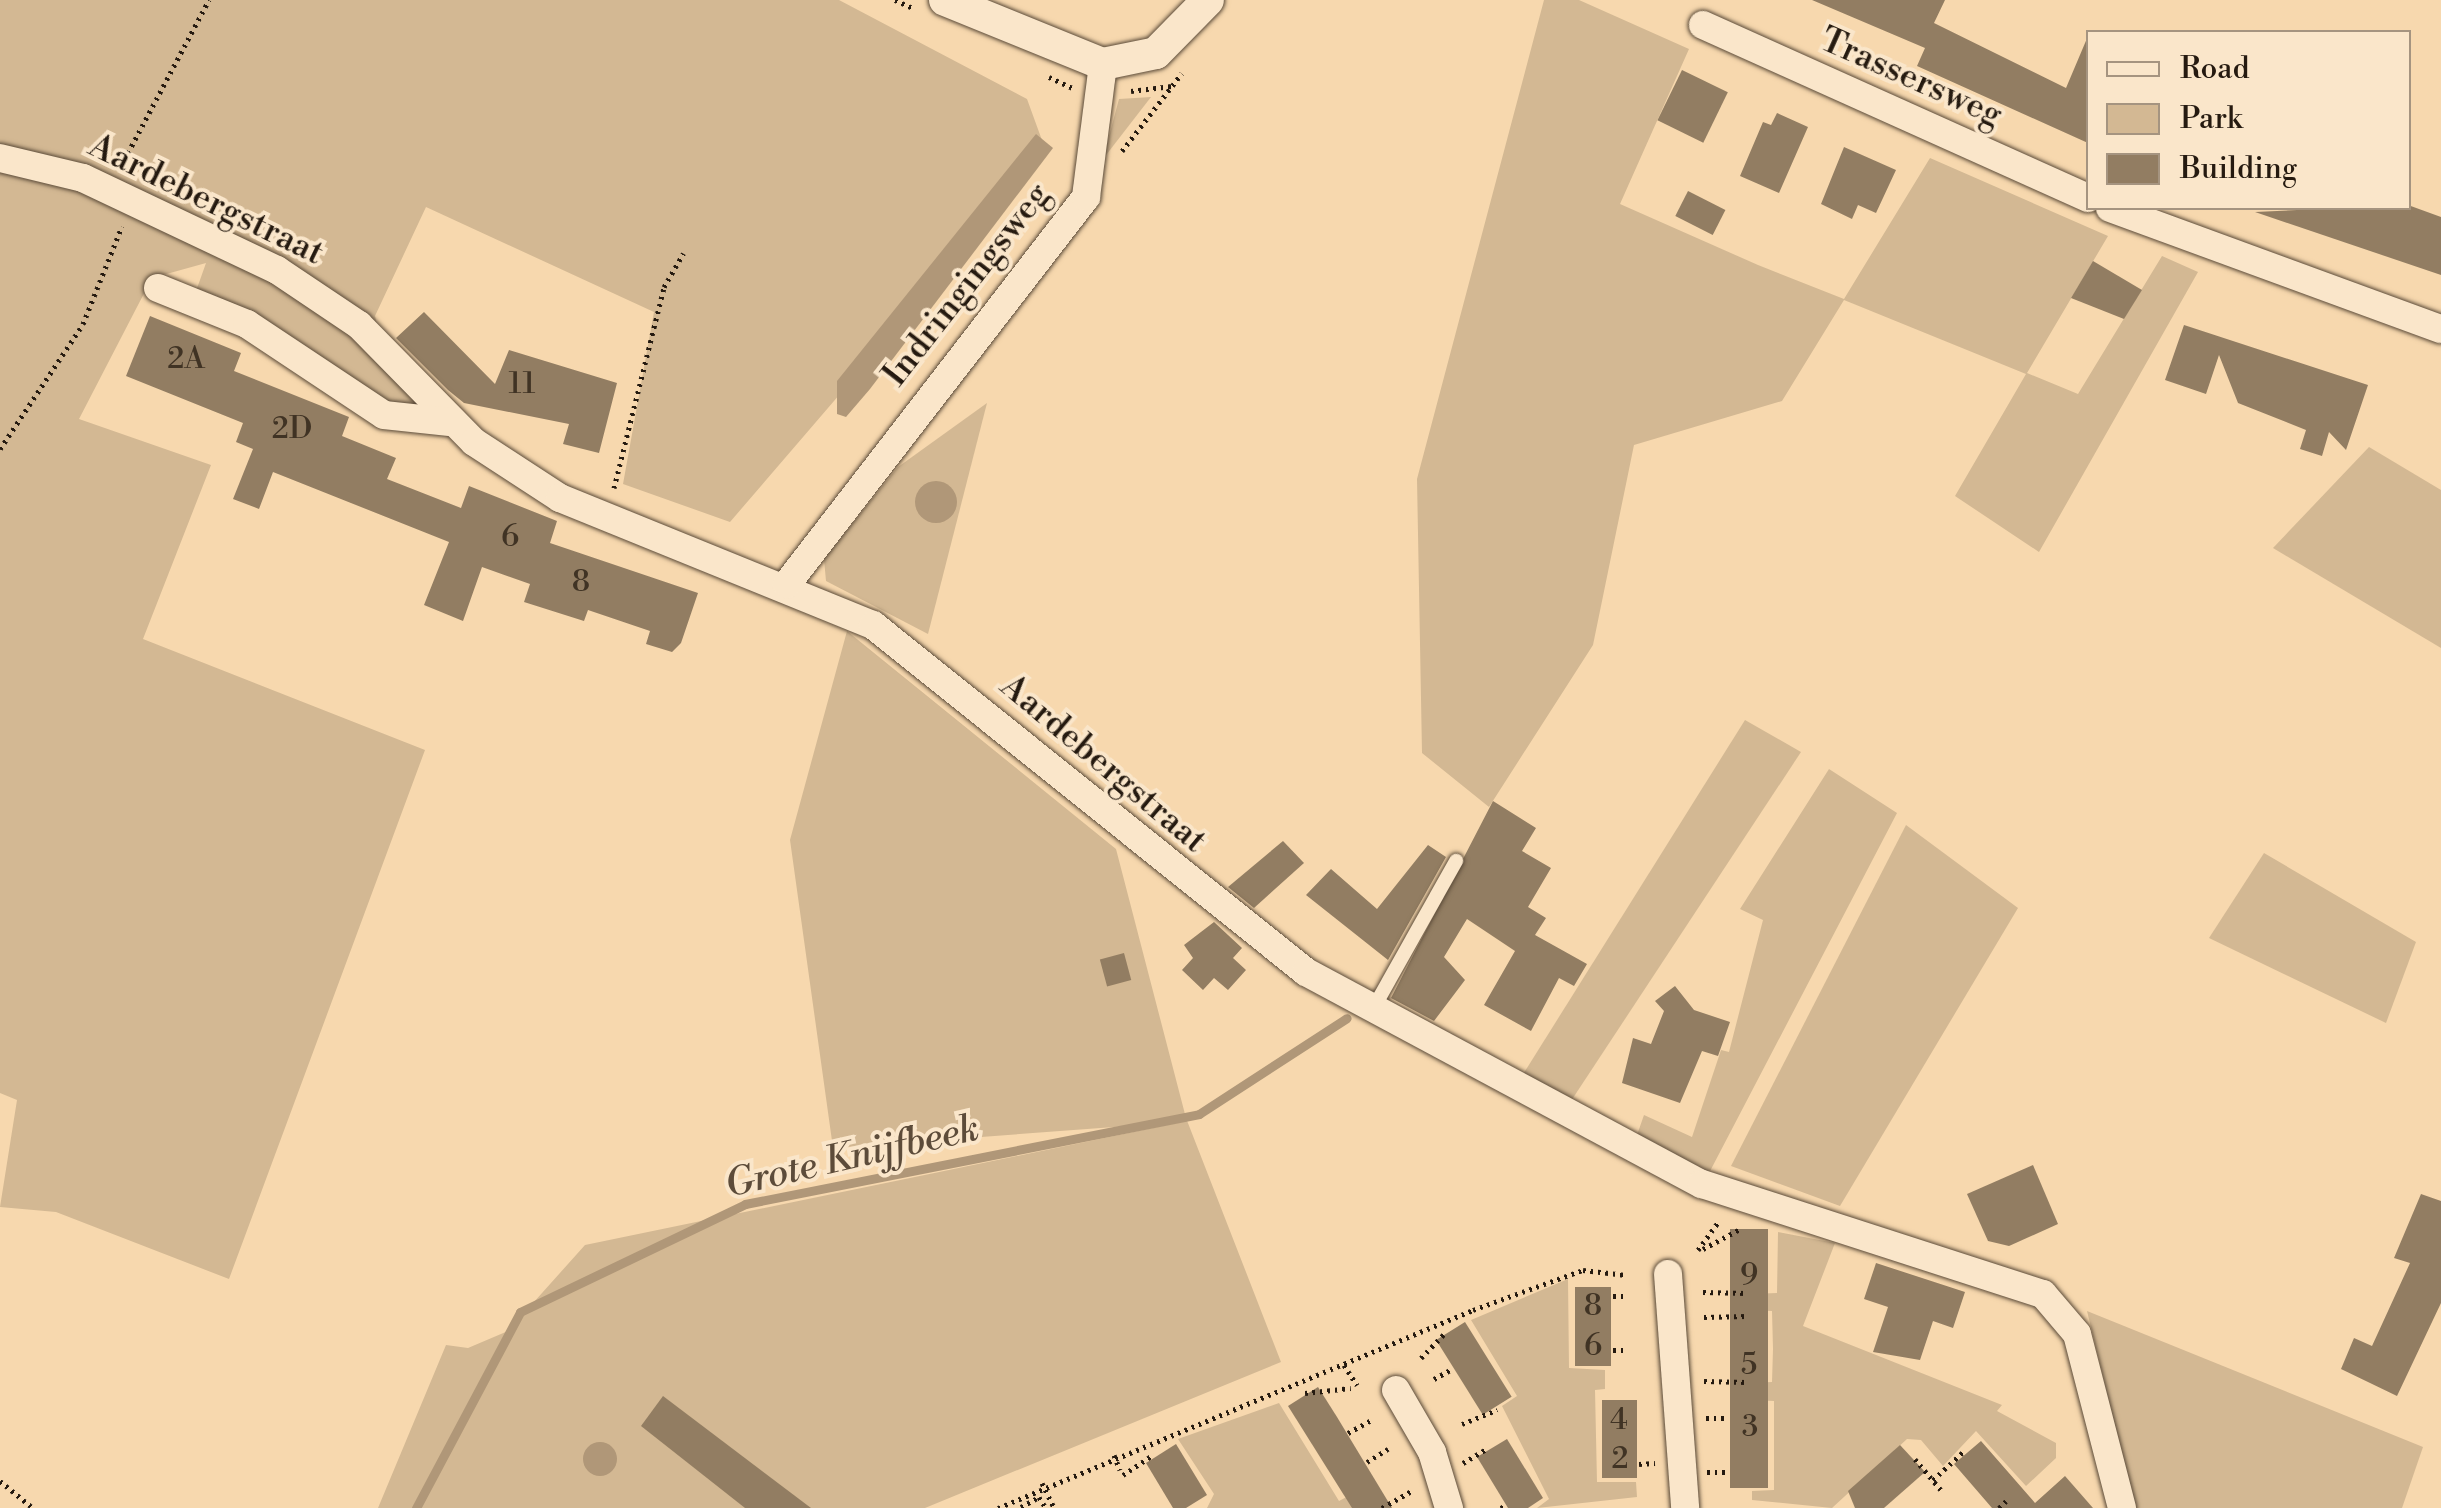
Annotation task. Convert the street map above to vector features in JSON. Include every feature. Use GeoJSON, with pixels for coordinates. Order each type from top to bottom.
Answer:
{"type":"FeatureCollection","features":[{"type":"Feature","properties":{"kind":"street"},"geometry":{"type":"LineString","coordinates":[[946,0],[1103,64],[1156,53],[1208,0]]}},
{"type":"Feature","properties":{"kind":"street","name":"Trassersweg"},"geometry":{"type":"LineString","coordinates":[[1703,25],[2086,197]]}},
{"type":"Feature","properties":{"kind":"street","name":"Indringingsweg"},"geometry":{"type":"LineString","coordinates":[[787,584],[1086,197],[1103,64]]}},
{"type":"Feature","properties":{"kind":"street","name":"Aardebergstraat"},"geometry":{"type":"LineString","coordinates":[[0,158],[101,186],[321,298],[450,422],[604,520],[787,584],[911,652],[1231,919],[1374,1009],[1702,1184],[1956,1260],[2056,1303],[2077,1334],[2122,1508]]}},
{"type":"Feature","properties":{"kind":"street"},"geometry":{"type":"LineString","coordinates":[[2115,210],[2441,330]]}},
{"type":"Feature","properties":{"kind":"street","name":"Aardebergstraat"},"geometry":{"type":"LineString","coordinates":[[158,288],[247,324],[384,415],[450,422]]}},
{"type":"Feature","properties":{"kind":"street"},"geometry":{"type":"LineString","coordinates":[[1668,1274],[1684,1508]]}},
{"type":"Feature","properties":{"kind":"street"},"geometry":{"type":"LineString","coordinates":[[1396,1390],[1432,1452],[1449,1508]]}},
{"type":"Feature","properties":{"kind":"lane"},"geometry":{"type":"LineString","coordinates":[[1374,1009],[1456,860]]}},
{"type":"Feature","properties":{"kind":"path"},"geometry":{"type":"LineString","coordinates":[[101,186],[129,159],[208,0]]}},
{"type":"Feature","properties":{"kind":"path"},"geometry":{"type":"LineString","coordinates":[[1118,155],[1194,57]]}},
{"type":"Feature","properties":{"kind":"path"},"geometry":{"type":"LineString","coordinates":[[0,449],[84,324],[132,200]]}},
{"type":"Feature","properties":{"kind":"path"},"geometry":{"type":"LineString","coordinates":[[604,520],[664,287],[684,253]]}},
{"type":"Feature","properties":{"kind":"path"},"geometry":{"type":"LineString","coordinates":[[1736,1197],[1700,1250],[1728,1228],[1746,1228]]}},
{"type":"Feature","properties":{"kind":"path"},"geometry":{"type":"LineString","coordinates":[[998,1508],[1042,1483],[1574,1273],[1626,1275]]}},
{"type":"Feature","properties":{"kind":"path"},"geometry":{"type":"LineString","coordinates":[[1704,1292],[1746,1292]]}},
{"type":"Feature","properties":{"kind":"path"},"geometry":{"type":"LineString","coordinates":[[1613,1296],[1626,1296]]}},
{"type":"Feature","properties":{"kind":"path"},"geometry":{"type":"LineString","coordinates":[[1704,1317],[1747,1316]]}},
{"type":"Feature","properties":{"kind":"path"},"geometry":{"type":"LineString","coordinates":[[1421,1358],[1446,1332]]}},
{"type":"Feature","properties":{"kind":"path"},"geometry":{"type":"LineString","coordinates":[[1410,1339],[1416,1349]]}},
{"type":"Feature","properties":{"kind":"path"},"geometry":{"type":"LineString","coordinates":[[1613,1350],[1628,1350]]}},
{"type":"Feature","properties":{"kind":"path"},"geometry":{"type":"LineString","coordinates":[[1305,1393],[1354,1386],[1344,1364]]}},
{"type":"Feature","properties":{"kind":"path"},"geometry":{"type":"LineString","coordinates":[[1434,1379],[1450,1370]]}},
{"type":"Feature","properties":{"kind":"path"},"geometry":{"type":"LineString","coordinates":[[1704,1381],[1746,1382]]}},
{"type":"Feature","properties":{"kind":"path"},"geometry":{"type":"LineString","coordinates":[[1462,1424],[1497,1410]]}},
{"type":"Feature","properties":{"kind":"path"},"geometry":{"type":"LineString","coordinates":[[1704,1418],[1728,1418]]}},
{"type":"Feature","properties":{"kind":"path"},"geometry":{"type":"LineString","coordinates":[[1348,1433],[1371,1420]]}},
{"type":"Feature","properties":{"kind":"path"},"geometry":{"type":"LineString","coordinates":[[1367,1462],[1388,1449]]}},
{"type":"Feature","properties":{"kind":"path"},"geometry":{"type":"LineString","coordinates":[[1454,1468],[1486,1449]]}},
{"type":"Feature","properties":{"kind":"path"},"geometry":{"type":"LineString","coordinates":[[1933,1480],[1963,1452]]}},
{"type":"Feature","properties":{"kind":"path"},"geometry":{"type":"LineString","coordinates":[[1114,1456],[1121,1472],[1154,1454]]}},
{"type":"Feature","properties":{"kind":"path"},"geometry":{"type":"LineString","coordinates":[[1915,1459],[1941,1490]]}},
{"type":"Feature","properties":{"kind":"path"},"geometry":{"type":"LineString","coordinates":[[1705,1472],[1728,1472]]}},
{"type":"Feature","properties":{"kind":"path"},"geometry":{"type":"LineString","coordinates":[[0,1481],[33,1508]]}},
{"type":"Feature","properties":{"kind":"path"},"geometry":{"type":"LineString","coordinates":[[1042,1483],[1050,1508]]}},
{"type":"Feature","properties":{"kind":"path"},"geometry":{"type":"LineString","coordinates":[[1382,1508],[1413,1490]]}},
{"type":"Feature","properties":{"kind":"path"},"geometry":{"type":"LineString","coordinates":[[1021,1507],[1039,1496],[1050,1508]]}},
{"type":"Feature","properties":{"kind":"path"},"geometry":{"type":"LineString","coordinates":[[1998,1508],[2006,1501]]}},
{"type":"Feature","properties":{"kind":"green space"},"geometry":{"type":"Polygon","coordinates":[[[0,0],[839,0],[1027,99],[1043,143],[1036,166],[730,522],[623,484],[654,312],[426,207],[375,316],[386,361],[434,411],[405,414],[195,294],[206,263],[152,278],[79,419],[211,465],[143,639],[425,750],[229,1279],[56,1212],[0,1207],[17,1100],[0,1093],[0,0]]]}},
{"type":"Feature","properties":{"kind":"green space"},"geometry":{"type":"Polygon","coordinates":[[[1544,0],[1579,0],[1689,49],[1620,204],[1758,265],[1844,299],[1930,158],[2108,236],[2027,373],[2078,394],[2162,256],[2198,272],[2039,552],[1955,496],[2026,374],[1844,300],[1782,401],[1634,445],[1593,645],[1489,807],[1422,753],[1417,479],[1544,0]]]}},
{"type":"Feature","properties":{"kind":"green space"},"geometry":{"type":"Polygon","coordinates":[[[1151,97],[1103,159],[1119,99],[1151,97]]]}},
{"type":"Feature","properties":{"kind":"green space"},"geometry":{"type":"Polygon","coordinates":[[[987,403],[928,634],[826,581],[824,559],[898,467],[987,403]]]}},
{"type":"Feature","properties":{"kind":"green space"},"geometry":{"type":"Polygon","coordinates":[[[2369,447],[2441,490],[2441,648],[2273,548],[2369,447]]]}},
{"type":"Feature","properties":{"kind":"green space"},"geometry":{"type":"Polygon","coordinates":[[[847,631],[1116,849],[1186,1118],[1281,1362],[925,1508],[378,1508],[446,1345],[468,1348],[508,1331],[585,1245],[1182,1122],[833,1148],[790,840],[847,631]]]}},
{"type":"Feature","properties":{"kind":"green space"},"geometry":{"type":"Polygon","coordinates":[[[1745,720],[1801,752],[1571,1101],[1522,1076],[1745,720]]]}},
{"type":"Feature","properties":{"kind":"green space"},"geometry":{"type":"Polygon","coordinates":[[[1829,769],[1897,813],[1708,1175],[1637,1135],[1644,1115],[1692,1137],[1721,1050],[1729,1052],[1763,920],[1740,909],[1829,769]]]}},
{"type":"Feature","properties":{"kind":"green space"},"geometry":{"type":"Polygon","coordinates":[[[1906,825],[2018,908],[1840,1206],[1731,1166],[1906,825]]]}},
{"type":"Feature","properties":{"kind":"green space"},"geometry":{"type":"Polygon","coordinates":[[[2264,853],[2416,942],[2386,1023],[2209,938],[2264,853]]]}},
{"type":"Feature","properties":{"kind":"green space"},"geometry":{"type":"Polygon","coordinates":[[[1778,1232],[1835,1243],[1803,1326],[2002,1405],[1997,1411],[2056,1443],[2056,1458],[2026,1486],[1976,1431],[1943,1466],[1921,1440],[1907,1439],[1832,1508],[1752,1500],[1752,1491],[1774,1490],[1774,1401],[1752,1400],[1752,1383],[1772,1382],[1772,1311],[1752,1310],[1751,1294],[1777,1293],[1778,1232]]]}},
{"type":"Feature","properties":{"kind":"green space"},"geometry":{"type":"Polygon","coordinates":[[[1568,1279],[1569,1368],[1605,1370],[1605,1389],[1595,1390],[1597,1482],[1636,1482],[1637,1497],[1537,1508],[1549,1499],[1502,1406],[1517,1396],[1471,1320],[1568,1279]]]}},
{"type":"Feature","properties":{"kind":"green space"},"geometry":{"type":"Polygon","coordinates":[[[2087,1311],[2423,1447],[2402,1508],[2135,1508],[2087,1311]]]}},
{"type":"Feature","properties":{"kind":"green space"},"geometry":{"type":"Polygon","coordinates":[[[1279,1403],[1339,1501],[1358,1491],[1362,1508],[1207,1508],[1214,1494],[1178,1439],[1279,1403]]]}},
{"type":"Feature","properties":{"kind":"shaded area"},"geometry":{"type":"Polygon","coordinates":[[[1036,134],[1053,148],[870,389],[846,417],[837,414],[837,381],[1036,134]]]}},
{"type":"Feature","properties":{"kind":"shaded area"},"geometry":{"type":"Polygon","coordinates":[[[936,481],[951,487],[957,502],[951,517],[936,523],[921,517],[915,502],[921,487],[936,481]]]}},
{"type":"Feature","properties":{"kind":"shaded area"},"geometry":{"type":"Polygon","coordinates":[[[600,1442],[612,1447],[617,1459],[612,1471],[600,1476],[588,1471],[583,1459],[588,1447],[600,1442]]]}},
{"type":"Feature","properties":{"kind":"building"},"geometry":{"type":"Polygon","coordinates":[[[1812,0],[1945,0],[1934,23],[2066,88],[2086,41],[2086,142],[1917,66],[1925,48],[1812,0]]]}},
{"type":"Feature","properties":{"kind":"building"},"geometry":{"type":"Polygon","coordinates":[[[1682,70],[1728,92],[1703,143],[1657,120],[1682,70]]]}},
{"type":"Feature","properties":{"kind":"building"},"geometry":{"type":"Polygon","coordinates":[[[1777,113],[1808,127],[1779,193],[1740,176],[1763,122],[1771,125],[1777,113]]]}},
{"type":"Feature","properties":{"kind":"building"},"geometry":{"type":"Polygon","coordinates":[[[1844,147],[1896,170],[1876,213],[1858,205],[1852,219],[1821,204],[1844,147]]]}},
{"type":"Feature","properties":{"kind":"building"},"geometry":{"type":"Polygon","coordinates":[[[1688,191],[1725,210],[1713,235],[1675,216],[1688,191]]]}},
{"type":"Feature","properties":{"kind":"building"},"geometry":{"type":"Polygon","coordinates":[[[2411,206],[2441,217],[2441,275],[2255,212],[2411,210],[2411,206]]]}},
{"type":"Feature","properties":{"kind":"building"},"geometry":{"type":"Polygon","coordinates":[[[2093,261],[2142,290],[2124,319],[2071,298],[2093,261]]]}},
{"type":"Feature","properties":{"kind":"building"},"geometry":{"type":"Polygon","coordinates":[[[424,312],[495,384],[509,350],[617,383],[599,453],[563,444],[569,424],[464,403],[396,338],[424,312]]]}},
{"type":"Feature","properties":{"kind":"building"},"geometry":{"type":"Polygon","coordinates":[[[150,316],[241,353],[234,371],[349,417],[342,436],[396,458],[387,479],[461,508],[469,486],[557,521],[550,543],[698,593],[681,643],[672,652],[646,644],[650,631],[588,610],[584,621],[524,602],[530,584],[482,567],[463,621],[424,605],[449,542],[273,472],[259,509],[233,499],[253,449],[236,442],[243,423],[126,376],[150,316]]]}},
{"type":"Feature","properties":{"kind":"building"},"geometry":{"type":"Polygon","coordinates":[[[2184,325],[2368,385],[2346,450],[2329,432],[2322,456],[2300,449],[2306,430],[2238,403],[2219,355],[2206,394],[2165,380],[2184,325]]]}},
{"type":"Feature","properties":{"kind":"building"},"geometry":{"type":"Polygon","coordinates":[[[1493,801],[1536,828],[1522,851],[1551,868],[1528,907],[1546,918],[1535,935],[1587,964],[1574,986],[1559,978],[1531,1031],[1484,1005],[1515,951],[1467,919],[1444,957],[1465,980],[1434,1021],[1391,998],[1493,801]]]}},
{"type":"Feature","properties":{"kind":"building"},"geometry":{"type":"Polygon","coordinates":[[[1283,841],[1304,863],[1254,908],[1228,887],[1283,841]]]}},
{"type":"Feature","properties":{"kind":"building"},"geometry":{"type":"Polygon","coordinates":[[[1428,845],[1446,857],[1388,960],[1306,895],[1331,869],[1377,909],[1428,845]]]}},
{"type":"Feature","properties":{"kind":"building"},"geometry":{"type":"Polygon","coordinates":[[[1214,922],[1242,948],[1233,958],[1246,970],[1228,990],[1214,978],[1203,990],[1182,970],[1193,958],[1184,945],[1214,922]]]}},
{"type":"Feature","properties":{"kind":"building"},"geometry":{"type":"Polygon","coordinates":[[[1124,953],[1131,980],[1107,987],[1100,959],[1124,953]]]}},
{"type":"Feature","properties":{"kind":"building"},"geometry":{"type":"Polygon","coordinates":[[[1675,986],[1694,1010],[1730,1022],[1718,1056],[1702,1051],[1680,1103],[1622,1083],[1633,1038],[1651,1044],[1664,1011],[1655,1001],[1675,986]]]}},
{"type":"Feature","properties":{"kind":"building"},"geometry":{"type":"Polygon","coordinates":[[[2033,1165],[2058,1224],[2009,1246],[1988,1241],[1967,1194],[2033,1165]]]}},
{"type":"Feature","properties":{"kind":"building"},"geometry":{"type":"Polygon","coordinates":[[[2421,1194],[2441,1201],[2441,1303],[2397,1396],[2341,1369],[2354,1338],[2372,1346],[2410,1263],[2394,1258],[2421,1194]]]}},
{"type":"Feature","properties":{"kind":"building"},"geometry":{"type":"Polygon","coordinates":[[[1730,1229],[1768,1229],[1768,1488],[1730,1488],[1730,1229]]]}},
{"type":"Feature","properties":{"kind":"building"},"geometry":{"type":"Polygon","coordinates":[[[1876,1263],[1965,1292],[1953,1328],[1933,1321],[1920,1360],[1873,1352],[1888,1307],[1864,1299],[1876,1263]]]}},
{"type":"Feature","properties":{"kind":"building"},"geometry":{"type":"Polygon","coordinates":[[[1575,1287],[1611,1287],[1611,1366],[1575,1366],[1575,1287]]]}},
{"type":"Feature","properties":{"kind":"building"},"geometry":{"type":"Polygon","coordinates":[[[1465,1322],[1512,1397],[1483,1415],[1436,1340],[1465,1322]]]}},
{"type":"Feature","properties":{"kind":"building"},"geometry":{"type":"Polygon","coordinates":[[[1318,1387],[1392,1508],[1352,1508],[1288,1406],[1318,1387]]]}},
{"type":"Feature","properties":{"kind":"building"},"geometry":{"type":"Polygon","coordinates":[[[663,1396],[811,1508],[745,1508],[641,1426],[663,1396]]]}},
{"type":"Feature","properties":{"kind":"building"},"geometry":{"type":"Polygon","coordinates":[[[1602,1400],[1637,1400],[1637,1478],[1602,1478],[1602,1400]]]}},
{"type":"Feature","properties":{"kind":"building"},"geometry":{"type":"Polygon","coordinates":[[[1507,1439],[1543,1498],[1528,1508],[1508,1508],[1477,1457],[1507,1439]]]}},
{"type":"Feature","properties":{"kind":"building"},"geometry":{"type":"Polygon","coordinates":[[[1981,1441],[2035,1503],[2065,1476],[2093,1508],[1992,1508],[1954,1464],[1981,1441]]]}},
{"type":"Feature","properties":{"kind":"building"},"geometry":{"type":"Polygon","coordinates":[[[1176,1444],[1207,1495],[1186,1508],[1173,1508],[1146,1463],[1176,1444]]]}},
{"type":"Feature","properties":{"kind":"building"},"geometry":{"type":"Polygon","coordinates":[[[1900,1445],[1925,1472],[1884,1508],[1855,1508],[1848,1491],[1900,1445]]]}},
{"type":"Feature","properties":{"kind":"waterway","name":"Grote Knijfbeek"},"geometry":{"type":"LineString","coordinates":[[416,1508],[520,1312],[745,1204],[1199,1114],[1347,1018]]}}]}
